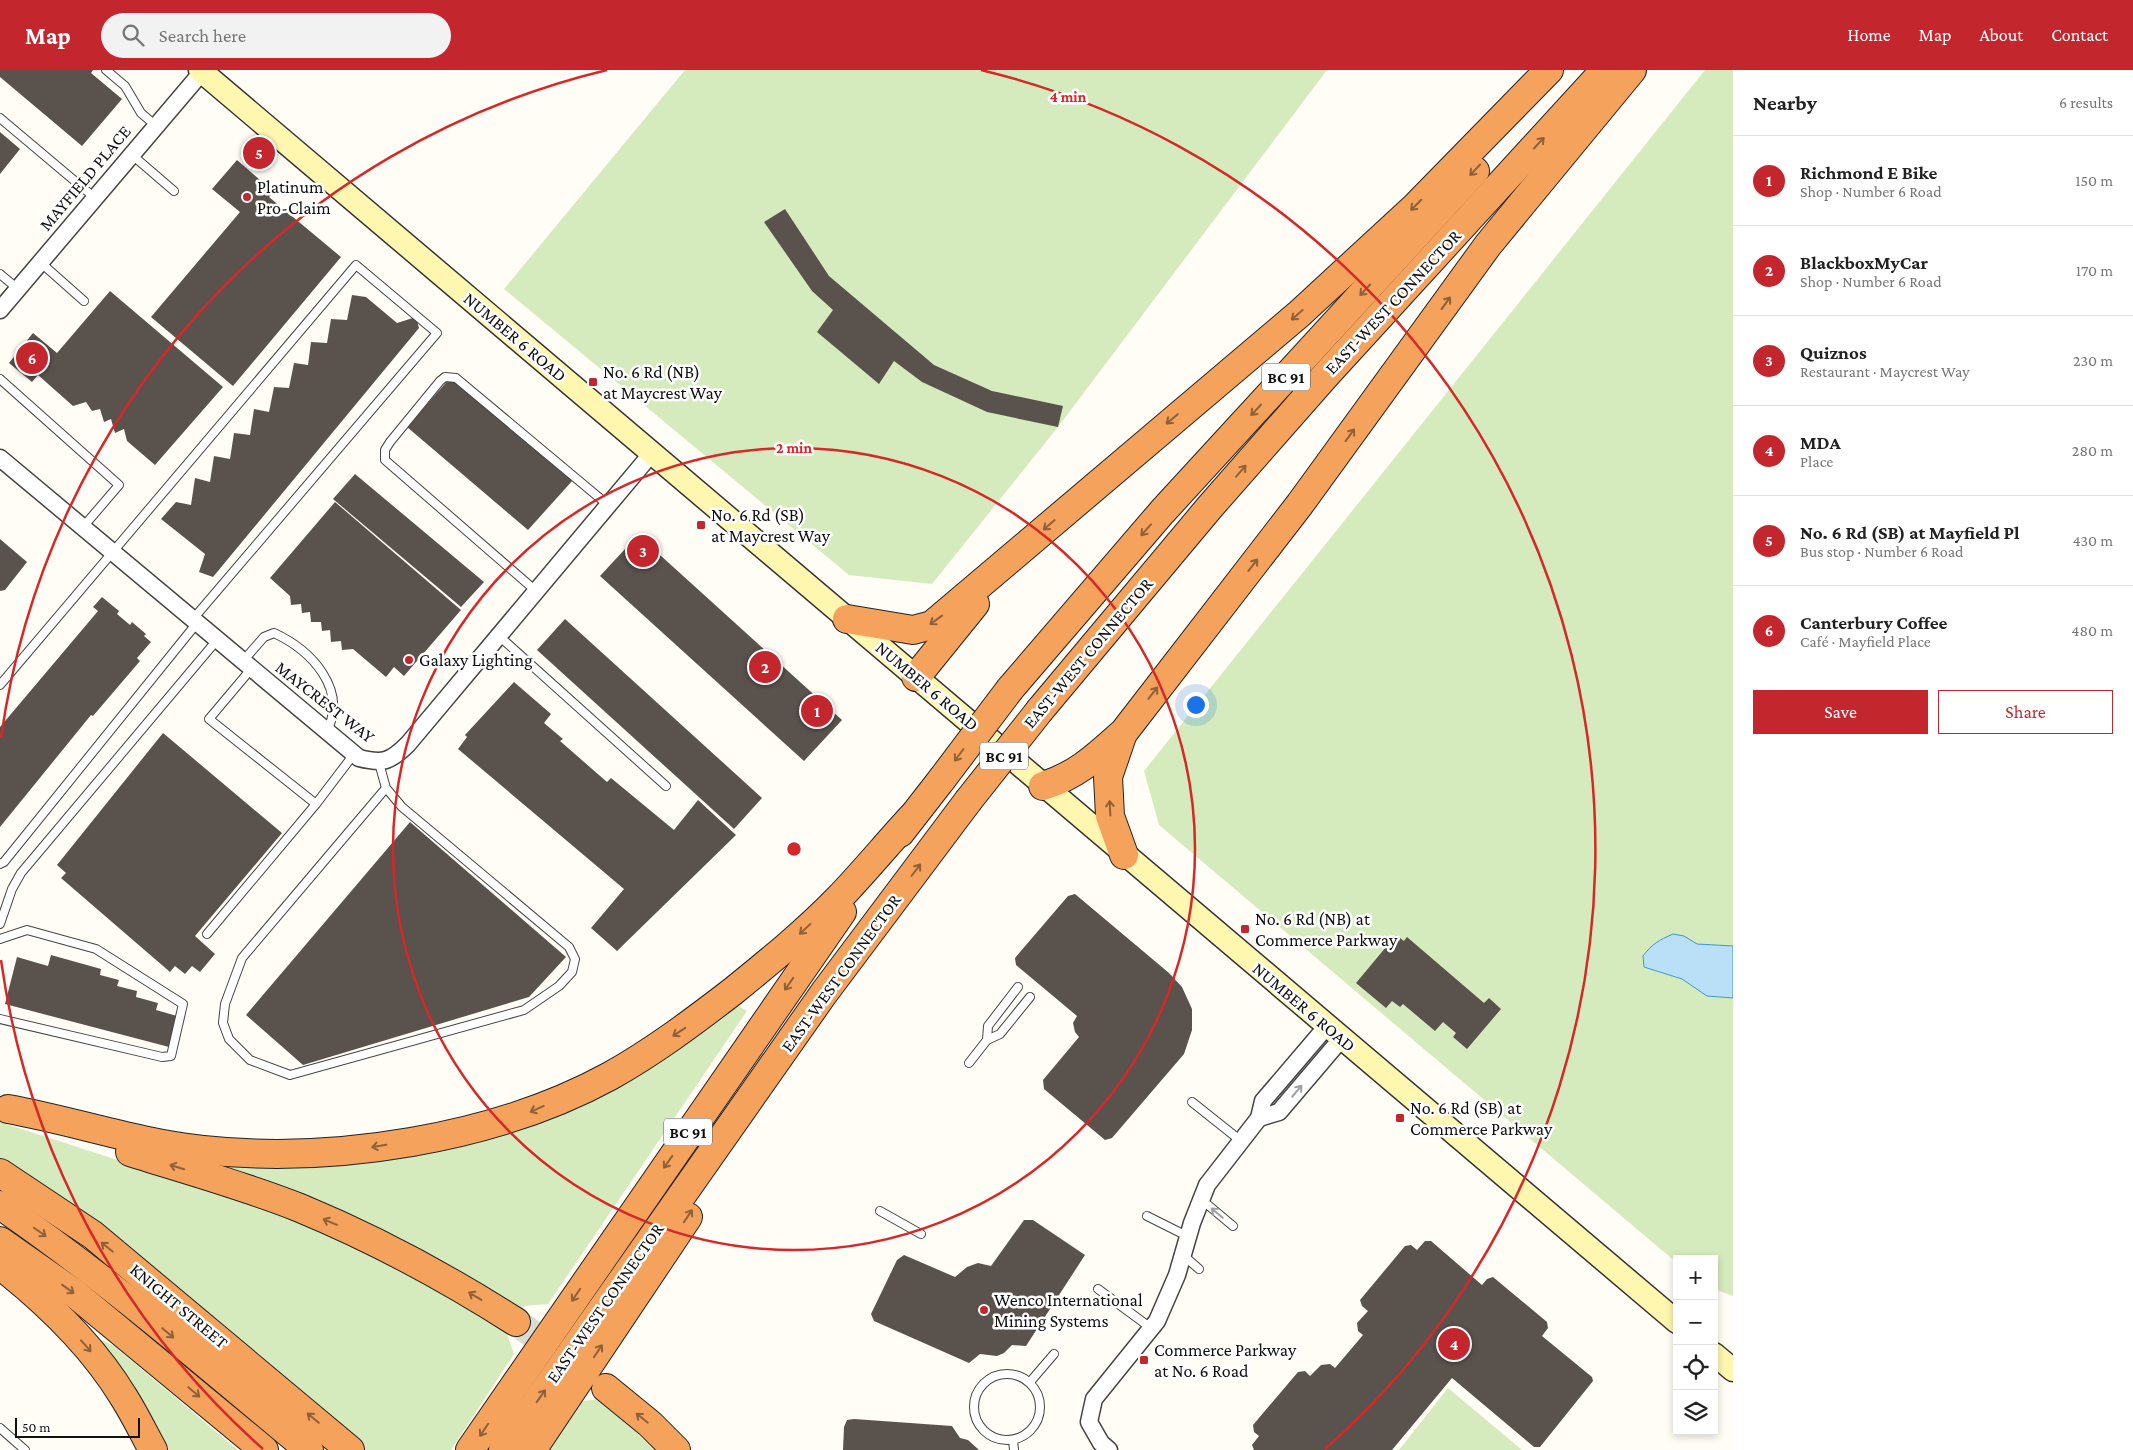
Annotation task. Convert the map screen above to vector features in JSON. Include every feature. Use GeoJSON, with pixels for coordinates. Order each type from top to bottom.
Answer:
{"type":"FeatureCollection","features":[{"type":"Feature","properties":{"kind":"highway"},"geometry":{"type":"LineString","coordinates":[[847,618],[912,630],[932,625],[1143,444],[1299,314],[1415,206],[1548,70]]}},
{"type":"Feature","properties":{"kind":"highway","name":"EAST-WEST CONNECTOR"},"geometry":{"type":"LineString","coordinates":[[470,1450],[804,963],[911,818],[1010,689],[1162,512],[1568,70]]}},
{"type":"Feature","properties":{"kind":"highway","name":"EAST-WEST CONNECTOR"},"geometry":{"type":"LineString","coordinates":[[503,1450],[824,993],[968,801],[1040,710],[1209,508],[1325,376],[1606,70]]}},
{"type":"Feature","properties":{"kind":"highway"},"geometry":{"type":"LineString","coordinates":[[1043,786],[1065,779],[1091,762],[1124,732],[1300,504],[1488,245],[1632,70]]}},
{"type":"Feature","properties":{"kind":"highway"},"geometry":{"type":"LineString","coordinates":[[916,677],[1014,556]]}},
{"type":"Feature","properties":{"kind":"highway"},"geometry":{"type":"LineString","coordinates":[[1124,732],[1108,777],[1110,816],[1124,854]]}},
{"type":"Feature","properties":{"kind":"highway"},"geometry":{"type":"LineString","coordinates":[[4,1108],[157,1142],[203,1150],[270,1154],[352,1151],[445,1135],[528,1113],[610,1076],[686,1028],[771,961],[838,898],[911,818]]}},
{"type":"Feature","properties":{"kind":"highway"},"geometry":{"type":"LineString","coordinates":[[532,1450],[747,1128],[824,993]]}},
{"type":"Feature","properties":{"kind":"highway"},"geometry":{"type":"LineString","coordinates":[[4,1108],[49,1126],[298,1208],[384,1246],[476,1297],[516,1322]]}},
{"type":"Feature","properties":{"kind":"highway","name":"KNIGHT STREET"},"geometry":{"type":"LineString","coordinates":[[0,1173],[93,1235],[350,1450]]}},
{"type":"Feature","properties":{"kind":"highway","name":"KNIGHT STREET"},"geometry":{"type":"LineString","coordinates":[[0,1205],[43,1234],[158,1324],[308,1450]]}},
{"type":"Feature","properties":{"kind":"highway"},"geometry":{"type":"LineString","coordinates":[[0,1240],[74,1293],[264,1450]]}},
{"type":"Feature","properties":{"kind":"highway"},"geometry":{"type":"LineString","coordinates":[[0,1265],[64,1321],[91,1351],[123,1395],[153,1450]]}},
{"type":"Feature","properties":{"kind":"highway"},"geometry":{"type":"LineString","coordinates":[[606,1388],[650,1424],[676,1450]]}},
{"type":"Feature","properties":{"kind":"main road","name":"NUMBER 6 ROAD"},"geometry":{"type":"LineString","coordinates":[[201,71],[1673,1319]]}},
{"type":"Feature","properties":{"kind":"main road"},"geometry":{"type":"LineString","coordinates":[[1718,1357],[1733,1370]]}},
{"type":"Feature","properties":{"kind":"street","name":"MAYFIELD PLACE"},"geometry":{"type":"LineString","coordinates":[[0,310],[201,71]]}},
{"type":"Feature","properties":{"kind":"street","name":"MAYCREST WAY"},"geometry":{"type":"LineString","coordinates":[[0,458],[354,754],[359,758],[379,763],[398,754],[408,744],[652,453]]}},
{"type":"Feature","properties":{"kind":"street"},"geometry":{"type":"LineString","coordinates":[[1109,1450],[1101,1443],[1090,1422],[1094,1399],[1151,1328],[1166,1300],[1207,1185],[1258,1118],[1279,1112],[1334,1032]]}},
{"type":"Feature","properties":{"kind":"lane"},"geometry":{"type":"LineString","coordinates":[[106,70],[124,86],[141,113],[155,126]]}},
{"type":"Feature","properties":{"kind":"lane"},"geometry":{"type":"LineString","coordinates":[[0,118],[95,198]]}},
{"type":"Feature","properties":{"kind":"lane"},"geometry":{"type":"LineString","coordinates":[[132,154],[174,191]]}},
{"type":"Feature","properties":{"kind":"lane"},"geometry":{"type":"LineString","coordinates":[[40,262],[84,301]]}},
{"type":"Feature","properties":{"kind":"lane"},"geometry":{"type":"LineString","coordinates":[[0,685],[356,265],[437,334],[195,621],[10,854],[0,864]]}},
{"type":"Feature","properties":{"kind":"lane"},"geometry":{"type":"LineString","coordinates":[[0,274],[18,289]]}},
{"type":"Feature","properties":{"kind":"lane"},"geometry":{"type":"LineString","coordinates":[[536,591],[385,460],[384,450],[434,389],[445,377],[456,378],[608,505]]}},
{"type":"Feature","properties":{"kind":"lane"},"geometry":{"type":"LineString","coordinates":[[0,379],[118,485],[83,527]]}},
{"type":"Feature","properties":{"kind":"lane"},"geometry":{"type":"LineString","coordinates":[[316,804],[209,719],[247,665],[264,636],[274,633],[287,639],[320,668],[329,682],[334,704],[331,722],[327,731]]}},
{"type":"Feature","properties":{"kind":"lane"},"geometry":{"type":"LineString","coordinates":[[499,636],[666,786]]}},
{"type":"Feature","properties":{"kind":"lane"},"geometry":{"type":"LineString","coordinates":[[0,924],[12,889],[21,873],[217,640]]}},
{"type":"Feature","properties":{"kind":"lane"},"geometry":{"type":"LineString","coordinates":[[207,934],[316,804],[354,754]]}},
{"type":"Feature","properties":{"kind":"lane"},"geometry":{"type":"LineString","coordinates":[[379,763],[386,788],[402,807],[569,947],[575,959],[572,972],[559,986],[524,1010],[290,1074],[250,1060],[229,1039],[223,1022],[225,1004],[242,958],[386,788]]}},
{"type":"Feature","properties":{"kind":"lane"},"geometry":{"type":"LineString","coordinates":[[0,939],[27,930],[96,949],[183,1004],[171,1056],[162,1058],[0,1020]]}},
{"type":"Feature","properties":{"kind":"lane"},"geometry":{"type":"LineString","coordinates":[[987,1040],[988,1026],[1018,987]]}},
{"type":"Feature","properties":{"kind":"lane"},"geometry":{"type":"LineString","coordinates":[[969,1063],[987,1040],[1000,1034],[1030,997]]}},
{"type":"Feature","properties":{"kind":"lane"},"geometry":{"type":"LineString","coordinates":[[1192,1102],[1241,1141]]}},
{"type":"Feature","properties":{"kind":"lane"},"geometry":{"type":"LineString","coordinates":[[1202,1200],[1232,1226]]}},
{"type":"Feature","properties":{"kind":"lane"},"geometry":{"type":"LineString","coordinates":[[880,1211],[921,1234]]}},
{"type":"Feature","properties":{"kind":"lane"},"geometry":{"type":"LineString","coordinates":[[1147,1216],[1188,1237]]}},
{"type":"Feature","properties":{"kind":"lane"},"geometry":{"type":"LineString","coordinates":[[1183,1255],[1199,1269]]}},
{"type":"Feature","properties":{"kind":"lane"},"geometry":{"type":"LineString","coordinates":[[1098,1289],[1151,1328]]}},
{"type":"Feature","properties":{"kind":"lane"},"geometry":{"type":"LineString","coordinates":[[1030,1382],[1054,1354]]}},
{"type":"Feature","properties":{"kind":"lane"},"geometry":{"type":"LineString","coordinates":[[1009,1373],[1020,1376],[1030,1382],[1040,1400],[1040,1411],[1031,1430],[1013,1440],[1002,1440],[991,1437],[982,1430],[976,1420],[973,1409],[974,1398],[984,1383],[998,1374],[1009,1373]]}},
{"type":"Feature","properties":{"kind":"lane"},"geometry":{"type":"LineString","coordinates":[[0,1428],[25,1450]]}},
{"type":"Feature","properties":{"kind":"lane"},"geometry":{"type":"LineString","coordinates":[[1013,1440],[1014,1450]]}},
{"type":"Feature","properties":{"kind":"green space"},"geometry":{"type":"Polygon","coordinates":[[[685,70],[1327,70],[1058,427],[932,584],[849,575],[504,289],[685,70]]]}},
{"type":"Feature","properties":{"kind":"green space"},"geometry":{"type":"Polygon","coordinates":[[[1705,70],[1733,70],[1733,1296],[1718,1290],[1718,1255],[1673,1255],[1673,1260],[1159,825],[1144,771],[1705,70]]]}},
{"type":"Feature","properties":{"kind":"green space"},"geometry":{"type":"Polygon","coordinates":[[[739,1006],[747,1011],[548,1304],[525,1306],[519,1312],[207,1161],[328,1166],[383,1161],[447,1148],[739,1006]]]}},
{"type":"Feature","properties":{"kind":"green space"},"geometry":{"type":"Polygon","coordinates":[[[0,1122],[275,1211],[381,1255],[506,1331],[514,1354],[451,1450],[365,1450],[106,1235],[0,1158],[0,1122]]]}},
{"type":"Feature","properties":{"kind":"green space"},"geometry":{"type":"Polygon","coordinates":[[[102,1340],[114,1346],[238,1450],[162,1450],[125,1379],[100,1341],[102,1340]]]}},
{"type":"Feature","properties":{"kind":"green space"},"geometry":{"type":"Polygon","coordinates":[[[1448,1388],[1522,1450],[1399,1450],[1448,1388]]]}},
{"type":"Feature","properties":{"kind":"green space"},"geometry":{"type":"Polygon","coordinates":[[[599,1399],[612,1407],[654,1450],[544,1450],[577,1402],[599,1399]]]}},
{"type":"Feature","properties":{"kind":"water"},"geometry":{"type":"Polygon","coordinates":[[[1673,934],[1684,936],[1697,944],[1733,946],[1733,998],[1707,996],[1682,979],[1644,967],[1643,956],[1646,952],[1656,943],[1673,934]]]}},
{"type":"Feature","properties":{"kind":"building"},"geometry":{"type":"Polygon","coordinates":[[[0,70],[93,70],[91,73],[122,99],[82,146],[0,77],[0,70]]]}},
{"type":"Feature","properties":{"kind":"building"},"geometry":{"type":"Polygon","coordinates":[[[0,132],[20,149],[0,174],[0,132]]]}},
{"type":"Feature","properties":{"kind":"building"},"geometry":{"type":"Polygon","coordinates":[[[237,160],[274,192],[269,197],[341,257],[233,386],[151,317],[240,212],[212,189],[237,160]]]}},
{"type":"Feature","properties":{"kind":"building"},"geometry":{"type":"Polygon","coordinates":[[[785,209],[829,276],[934,365],[992,391],[1063,406],[1058,427],[987,412],[922,382],[894,361],[879,384],[817,332],[833,310],[812,291],[764,222],[785,209]]]}},
{"type":"Feature","properties":{"kind":"building"},"geometry":{"type":"Polygon","coordinates":[[[110,291],[223,387],[155,465],[127,441],[124,429],[115,433],[111,419],[104,422],[100,409],[92,411],[86,402],[73,406],[38,375],[32,382],[9,363],[33,333],[57,353],[110,291]]]}},
{"type":"Feature","properties":{"kind":"building"},"geometry":{"type":"Polygon","coordinates":[[[352,295],[366,297],[397,323],[416,317],[419,328],[213,577],[199,572],[205,554],[161,519],[176,502],[191,505],[195,478],[210,482],[214,456],[230,459],[234,433],[250,435],[254,409],[269,412],[274,387],[289,388],[294,363],[308,365],[311,342],[327,343],[331,319],[347,320],[352,295]]]}},
{"type":"Feature","properties":{"kind":"building"},"geometry":{"type":"Polygon","coordinates":[[[450,378],[573,480],[528,530],[407,427],[450,378]]]}},
{"type":"Feature","properties":{"kind":"building"},"geometry":{"type":"Polygon","coordinates":[[[355,474],[484,582],[461,607],[333,499],[355,474]]]}},
{"type":"Feature","properties":{"kind":"building"},"geometry":{"type":"Polygon","coordinates":[[[335,502],[461,610],[404,676],[394,667],[386,677],[353,649],[342,650],[341,641],[331,642],[330,630],[322,631],[321,622],[311,622],[310,612],[302,613],[301,604],[291,605],[290,596],[270,578],[335,502]]]}},
{"type":"Feature","properties":{"kind":"building"},"geometry":{"type":"Polygon","coordinates":[[[638,535],[842,720],[804,761],[600,576],[638,535]]]}},
{"type":"Feature","properties":{"kind":"building"},"geometry":{"type":"Polygon","coordinates":[[[0,539],[27,562],[5,590],[0,591],[0,539]]]}},
{"type":"Feature","properties":{"kind":"building"},"geometry":{"type":"Polygon","coordinates":[[[102,597],[119,611],[117,614],[130,625],[132,622],[146,634],[144,636],[151,642],[137,658],[140,661],[93,716],[91,715],[0,827],[0,727],[98,611],[93,607],[102,597]]]}},
{"type":"Feature","properties":{"kind":"building"},"geometry":{"type":"Polygon","coordinates":[[[565,619],[762,798],[734,829],[537,650],[565,619]]]}},
{"type":"Feature","properties":{"kind":"building"},"geometry":{"type":"Polygon","coordinates":[[[514,682],[551,714],[544,723],[563,739],[560,741],[607,782],[611,778],[674,830],[698,800],[736,835],[617,951],[591,928],[624,889],[458,749],[467,737],[465,735],[514,682]]]}},
{"type":"Feature","properties":{"kind":"building"},"geometry":{"type":"Polygon","coordinates":[[[163,733],[282,833],[195,936],[215,954],[200,972],[192,966],[185,974],[175,966],[170,972],[61,878],[66,873],[57,865],[163,733]]]}},
{"type":"Feature","properties":{"kind":"building"},"geometry":{"type":"Polygon","coordinates":[[[410,822],[566,957],[529,997],[303,1065],[246,1015],[410,822]]]}},
{"type":"Feature","properties":{"kind":"building"},"geometry":{"type":"Polygon","coordinates":[[[1075,894],[1169,973],[1182,987],[1192,1009],[1192,1030],[1184,1054],[1112,1138],[1105,1140],[1044,1089],[1043,1080],[1079,1037],[1075,1032],[1073,1023],[1077,1016],[1016,965],[1015,958],[1068,896],[1075,894]]]}},
{"type":"Feature","properties":{"kind":"building"},"geometry":{"type":"Polygon","coordinates":[[[1396,935],[1404,941],[1407,937],[1484,1003],[1489,998],[1501,1009],[1467,1049],[1453,1037],[1456,1033],[1443,1022],[1435,1031],[1403,1004],[1400,1007],[1392,1001],[1386,1008],[1356,983],[1396,935]]]}},
{"type":"Feature","properties":{"kind":"building"},"geometry":{"type":"Polygon","coordinates":[[[51,955],[101,969],[100,975],[119,980],[117,986],[137,991],[136,997],[158,1003],[156,1010],[177,1016],[169,1047],[5,1004],[17,957],[48,966],[51,955]]]}},
{"type":"Feature","properties":{"kind":"building"},"geometry":{"type":"Polygon","coordinates":[[[1024,1220],[1033,1220],[1085,1255],[1026,1346],[1012,1345],[1004,1353],[997,1356],[980,1354],[969,1363],[874,1321],[871,1314],[897,1260],[904,1255],[955,1277],[967,1267],[978,1263],[991,1266],[1024,1220]]]}},
{"type":"Feature","properties":{"kind":"building"},"geometry":{"type":"Polygon","coordinates":[[[1425,1241],[1431,1241],[1482,1285],[1487,1279],[1493,1277],[1547,1322],[1548,1328],[1542,1336],[1592,1377],[1593,1381],[1540,1447],[1534,1447],[1452,1378],[1392,1450],[1254,1450],[1252,1445],[1259,1436],[1254,1432],[1253,1425],[1298,1372],[1305,1371],[1310,1376],[1321,1365],[1330,1364],[1335,1368],[1363,1335],[1358,1331],[1357,1323],[1368,1311],[1362,1306],[1360,1300],[1405,1246],[1411,1245],[1417,1250],[1425,1241]]]}},
{"type":"Feature","properties":{"kind":"building"},"geometry":{"type":"Polygon","coordinates":[[[847,1420],[952,1426],[960,1438],[968,1440],[979,1450],[843,1450],[844,1427],[847,1420]]]}},
{"type":"Feature","properties":{"kind":"tunnel"},"geometry":{"type":"LineString","coordinates":[[516,1322],[587,1373]]}},
{"type":"Feature","properties":{"kind":"place","name":"No. 6 Rd (SB) at Mayfield Pl"},"geometry":{"type":"Point","coordinates":[259,153]}},
{"type":"Feature","properties":{"kind":"place","name":"Platinum Pro-Claim"},"geometry":{"type":"Point","coordinates":[247,197]}},
{"type":"Feature","properties":{"kind":"place","name":"Canterbury Coffee"},"geometry":{"type":"Point","coordinates":[32,358]}},
{"type":"Feature","properties":{"kind":"place","name":"No. 6 Rd (NB) at Maycrest Way"},"geometry":{"type":"Point","coordinates":[593,382]}},
{"type":"Feature","properties":{"kind":"place","name":"No. 6 Rd (SB) at Maycrest Way"},"geometry":{"type":"Point","coordinates":[701,525]}},
{"type":"Feature","properties":{"kind":"place","name":"Quiznos"},"geometry":{"type":"Point","coordinates":[643,551]}},
{"type":"Feature","properties":{"kind":"place","name":"Galaxy Lighting"},"geometry":{"type":"Point","coordinates":[409,660]}},
{"type":"Feature","properties":{"kind":"place","name":"BlackboxMyCar"},"geometry":{"type":"Point","coordinates":[765,667]}},
{"type":"Feature","properties":{"kind":"place","name":"Richmond E Bike"},"geometry":{"type":"Point","coordinates":[817,711]}},
{"type":"Feature","properties":{"kind":"place","name":"No. 6 Rd (NB) at Commerce Parkway"},"geometry":{"type":"Point","coordinates":[1245,929]}},
{"type":"Feature","properties":{"kind":"place","name":"No. 6 Rd (SB) at Commerce Parkway"},"geometry":{"type":"Point","coordinates":[1400,1118]}},
{"type":"Feature","properties":{"kind":"place","name":"Wenco International Mining Systems"},"geometry":{"type":"Point","coordinates":[984,1310]}},
{"type":"Feature","properties":{"kind":"place","name":"MDA"},"geometry":{"type":"Point","coordinates":[1454,1344]}},
{"type":"Feature","properties":{"kind":"place","name":"Commerce Parkway at No. 6 Road"},"geometry":{"type":"Point","coordinates":[1144,1360]}}]}
